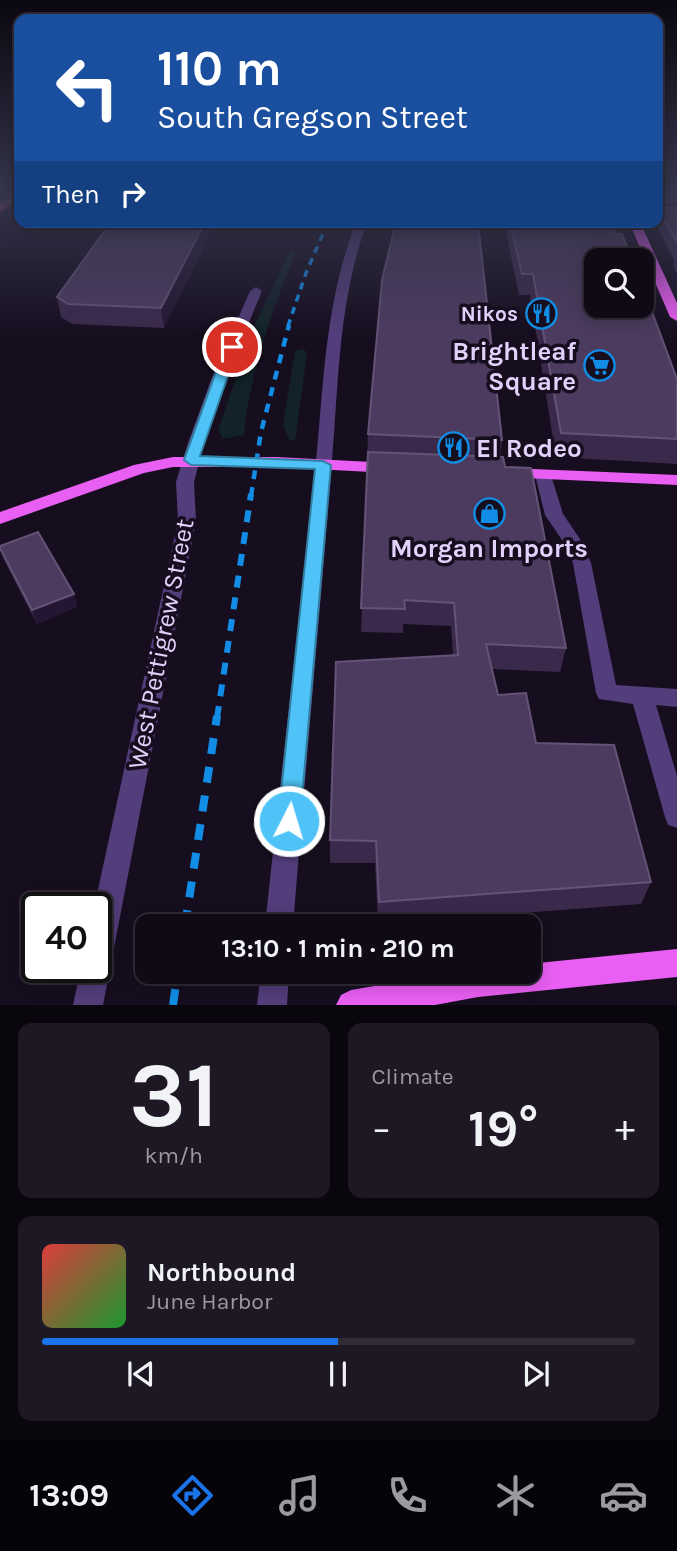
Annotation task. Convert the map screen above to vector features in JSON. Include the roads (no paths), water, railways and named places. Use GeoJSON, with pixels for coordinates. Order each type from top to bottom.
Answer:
{"type":"FeatureCollection","features":[{"type":"Feature","properties":{"kind":"main road"},"geometry":{"type":"LineString","coordinates":[[644,242],[672,296],[677,317]]}},
{"type":"Feature","properties":{"kind":"main road"},"geometry":{"type":"LineString","coordinates":[[0,518],[140,469],[191,460],[414,469]]}},
{"type":"Feature","properties":{"kind":"main road"},"geometry":{"type":"LineString","coordinates":[[495,472],[677,480]]}},
{"type":"Feature","properties":{"kind":"main road"},"geometry":{"type":"LineString","coordinates":[[351,1005],[478,983],[677,963]]}},
{"type":"Feature","properties":{"kind":"street"},"geometry":{"type":"LineString","coordinates":[[280,914],[323,465],[330,344],[344,272],[355,242]]}},
{"type":"Feature","properties":{"kind":"street","name":"West Pettigrew Street"},"geometry":{"type":"LineString","coordinates":[[111,892],[187,520],[185,482],[218,380],[256,291]]}},
{"type":"Feature","properties":{"kind":"street"},"geometry":{"type":"LineString","coordinates":[[543,475],[554,515],[571,539],[582,563],[607,694],[677,698]]}},
{"type":"Feature","properties":{"kind":"street"},"geometry":{"type":"LineString","coordinates":[[642,695],[677,817]]}},
{"type":"Feature","properties":{"kind":"street","name":"West Pettigrew Street"},"geometry":{"type":"LineString","coordinates":[[88,1005],[93,983]]}},
{"type":"Feature","properties":{"kind":"street"},"geometry":{"type":"LineString","coordinates":[[272,1005],[274,984]]}},
{"type":"Feature","properties":{"kind":"railway"},"geometry":{"type":"LineString","coordinates":[[288,326],[319,242]]}},
{"type":"Feature","properties":{"kind":"railway"},"geometry":{"type":"LineString","coordinates":[[251,496],[261,432],[289,325]]}},
{"type":"Feature","properties":{"kind":"railway"},"geometry":{"type":"LineString","coordinates":[[217,718],[251,494]]}},
{"type":"Feature","properties":{"kind":"railway"},"geometry":{"type":"LineString","coordinates":[[187,914],[217,716]]}},
{"type":"Feature","properties":{"kind":"railway"},"geometry":{"type":"LineString","coordinates":[[173,1005],[176,984]]}},
{"type":"Feature","properties":{"kind":"place","name":"Nikos"},"geometry":{"type":"Point","coordinates":[541,314]}},
{"type":"Feature","properties":{"kind":"place","name":"Brightleaf Square"},"geometry":{"type":"Point","coordinates":[599,366]}},
{"type":"Feature","properties":{"kind":"place","name":"El Rodeo"},"geometry":{"type":"Point","coordinates":[453,448]}},
{"type":"Feature","properties":{"kind":"place","name":"Morgan Imports"},"geometry":{"type":"Point","coordinates":[489,513]}}]}
